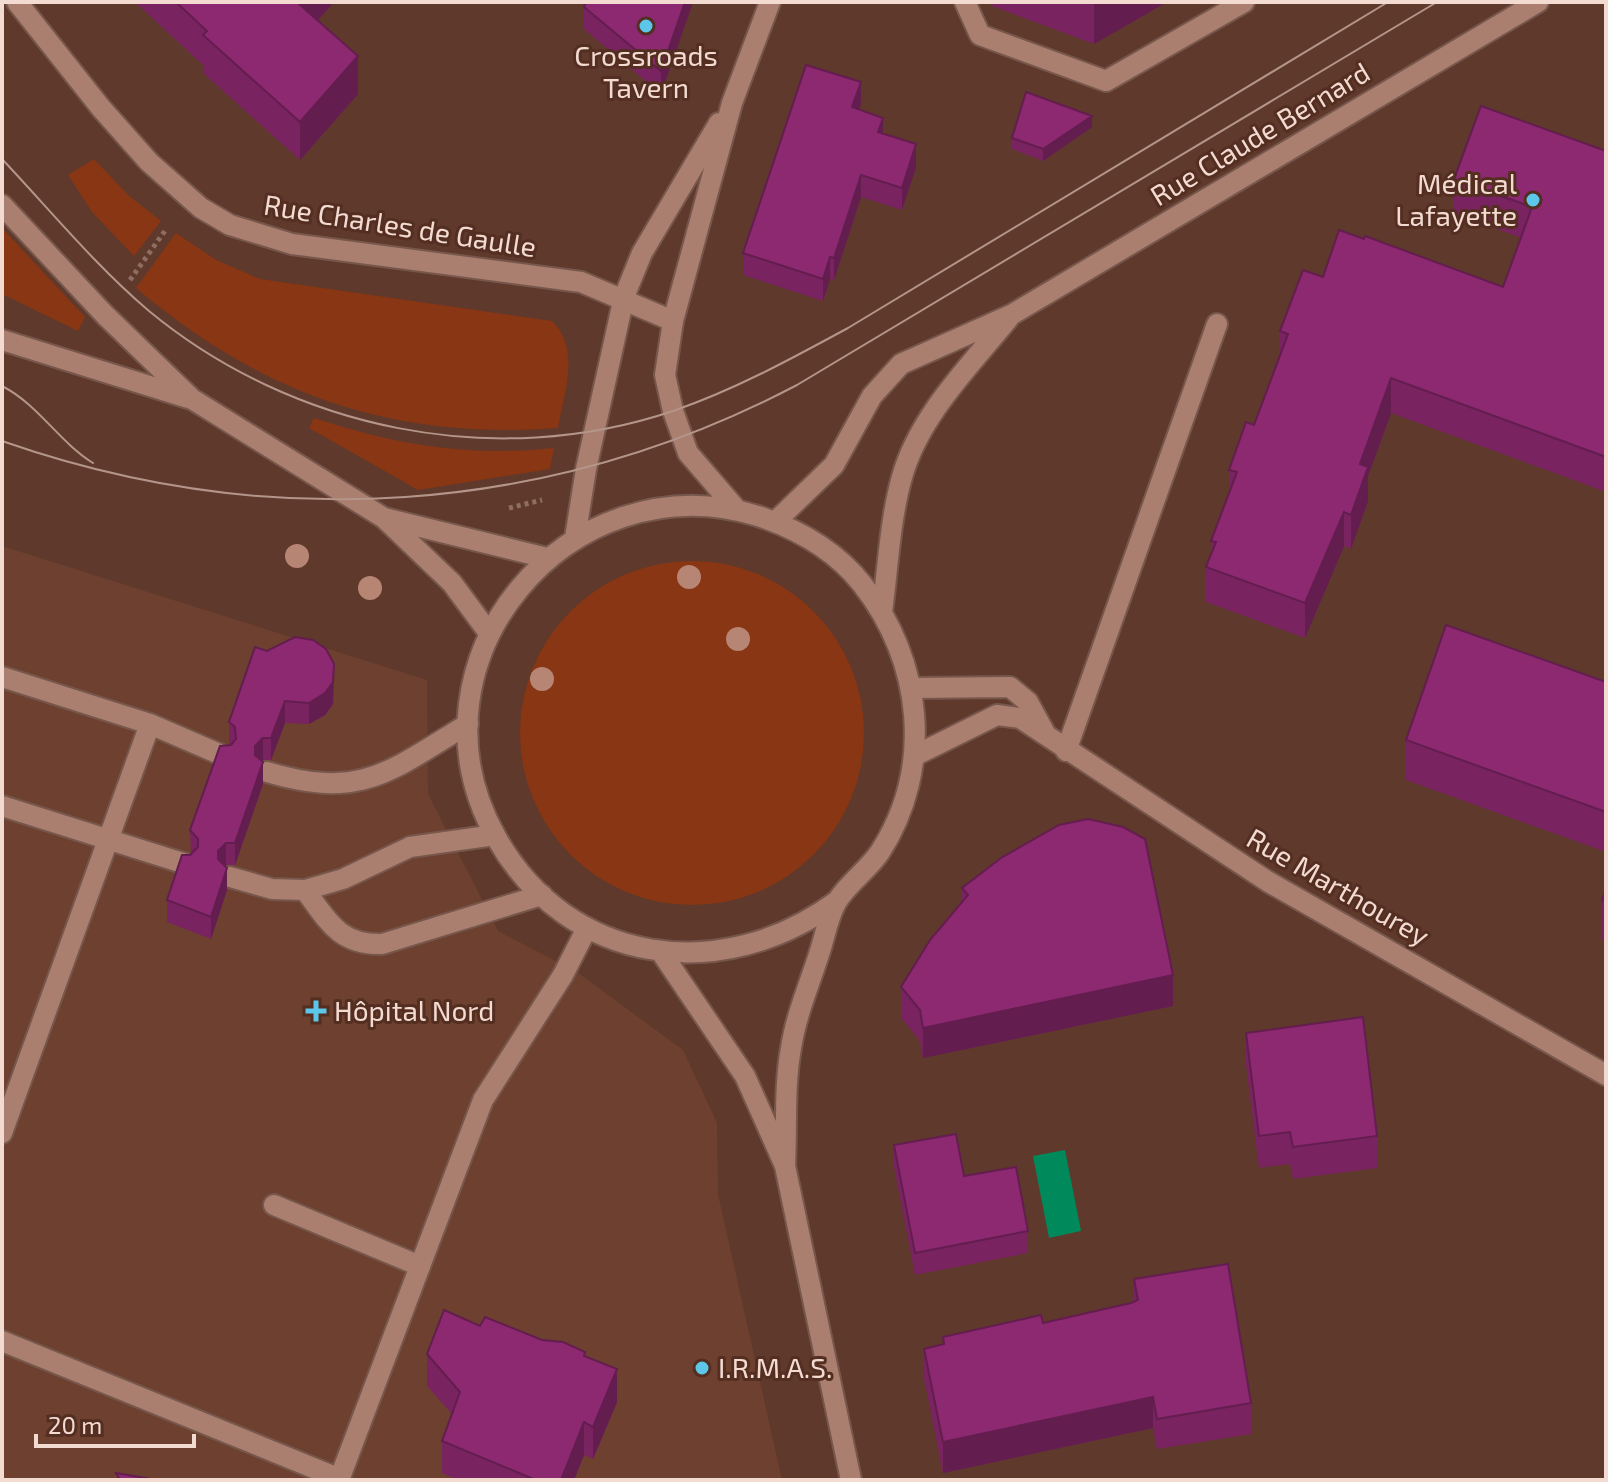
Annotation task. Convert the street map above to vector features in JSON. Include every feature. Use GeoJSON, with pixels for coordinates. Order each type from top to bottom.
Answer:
{"type":"FeatureCollection","features":[{"type":"Feature","properties":{"kind":"street","name":"Rue Charles de Gaulle"},"geometry":{"type":"LineString","coordinates":[[17,2],[101,108],[149,162],[201,208],[230,225],[292,244],[581,282],[624,297],[673,321]]}},
{"type":"Feature","properties":{"kind":"street"},"geometry":{"type":"LineString","coordinates":[[737,510],[688,453],[665,375],[673,321],[732,103],[770,2]]}},
{"type":"Feature","properties":{"kind":"street"},"geometry":{"type":"LineString","coordinates":[[965,2],[980,35],[1106,81],[1244,2]]}},
{"type":"Feature","properties":{"kind":"street","name":"Rue Claude Bernard"},"geometry":{"type":"LineString","coordinates":[[775,522],[834,465],[872,396],[901,364],[1011,315],[1538,2]]}},
{"type":"Feature","properties":{"kind":"street"},"geometry":{"type":"LineString","coordinates":[[575,538],[586,469],[624,297],[642,253],[732,103]]}},
{"type":"Feature","properties":{"kind":"street"},"geometry":{"type":"LineString","coordinates":[[2,205],[105,315],[192,399],[384,518],[452,583],[489,633]]}},
{"type":"Feature","properties":{"kind":"street","name":"Rue Claude Bernard"},"geometry":{"type":"LineString","coordinates":[[882,612],[901,478],[910,454],[934,410],[1011,315]]}},
{"type":"Feature","properties":{"kind":"street"},"geometry":{"type":"LineString","coordinates":[[1066,751],[1217,324]]}},
{"type":"Feature","properties":{"kind":"street"},"geometry":{"type":"LineString","coordinates":[[2,340],[192,399]]}},
{"type":"Feature","properties":{"kind":"street"},"geometry":{"type":"LineString","coordinates":[[709,506],[737,510],[799,532],[840,562],[882,612],[898,642],[912,688],[914,756],[908,789],[897,821],[860,878],[837,901],[784,935],[754,945],[693,954],[661,952],[623,943],[587,928],[542,895],[512,863],[495,835],[474,781],[468,724],[474,677],[489,633],[514,592],[547,558],[575,538],[599,525],[653,508],[709,506]]}},
{"type":"Feature","properties":{"kind":"street"},"geometry":{"type":"LineString","coordinates":[[384,518],[547,558]]}},
{"type":"Feature","properties":{"kind":"street"},"geometry":{"type":"LineString","coordinates":[[2,677],[150,724],[224,756]]}},
{"type":"Feature","properties":{"kind":"street","name":"Rue Marthourey"},"geometry":{"type":"LineString","coordinates":[[912,688],[1010,687],[1028,702],[1048,738]]}},
{"type":"Feature","properties":{"kind":"street","name":"Rue Marthourey"},"geometry":{"type":"LineString","coordinates":[[914,756],[973,724],[1002,714],[1020,718],[1267,881],[1606,1075]]}},
{"type":"Feature","properties":{"kind":"street"},"geometry":{"type":"LineString","coordinates":[[2,1133],[150,724]]}},
{"type":"Feature","properties":{"kind":"street"},"geometry":{"type":"LineString","coordinates":[[267,772],[318,786],[361,780],[397,767],[468,724]]}},
{"type":"Feature","properties":{"kind":"street"},"geometry":{"type":"LineString","coordinates":[[2,806],[186,864]]}},
{"type":"Feature","properties":{"kind":"street"},"geometry":{"type":"LineString","coordinates":[[230,877],[272,889],[305,890],[343,879],[410,847],[495,835]]}},
{"type":"Feature","properties":{"kind":"street"},"geometry":{"type":"LineString","coordinates":[[305,890],[334,930],[360,944],[382,944],[542,895]]}},
{"type":"Feature","properties":{"kind":"street"},"geometry":{"type":"LineString","coordinates":[[785,1166],[790,1051],[837,901]]}},
{"type":"Feature","properties":{"kind":"street"},"geometry":{"type":"LineString","coordinates":[[2,1341],[338,1479],[483,1100],[563,975],[587,928]]}},
{"type":"Feature","properties":{"kind":"street"},"geometry":{"type":"LineString","coordinates":[[661,952],[745,1076],[785,1166],[851,1480]]}},
{"type":"Feature","properties":{"kind":"street"},"geometry":{"type":"LineString","coordinates":[[274,1205],[420,1266]]}},
{"type":"Feature","properties":{"kind":"path"},"geometry":{"type":"LineString","coordinates":[[130,280],[172,221]]}},
{"type":"Feature","properties":{"kind":"path"},"geometry":{"type":"LineString","coordinates":[[507,509],[551,498]]}},
{"type":"Feature","properties":{"kind":"shaded area"},"geometry":{"type":"Polygon","coordinates":[[[94,159],[128,195],[161,221],[134,256],[92,212],[68,175],[94,159]]]}},
{"type":"Feature","properties":{"kind":"shaded area"},"geometry":{"type":"Polygon","coordinates":[[[2,228],[85,317],[78,331],[2,294],[2,228]]]}},
{"type":"Feature","properties":{"kind":"shaded area"},"geometry":{"type":"Polygon","coordinates":[[[176,233],[216,260],[260,279],[552,321],[561,332],[568,358],[558,428],[497,430],[439,426],[385,417],[332,403],[232,357],[136,288],[176,233]]]}},
{"type":"Feature","properties":{"kind":"shaded area"},"geometry":{"type":"Polygon","coordinates":[[[314,418],[403,442],[462,450],[554,448],[550,469],[418,490],[309,428],[314,418]]]}},
{"type":"Feature","properties":{"kind":"shaded area","name":"Hôpital Nord"},"geometry":{"type":"Polygon","coordinates":[[[2,546],[427,680],[428,794],[498,931],[577,972],[683,1050],[717,1123],[718,1194],[782,1480],[2,1480],[2,546]]]}},
{"type":"Feature","properties":{"kind":"shaded area"},"geometry":{"type":"Polygon","coordinates":[[[692,561],[726,564],[758,574],[788,590],[814,611],[835,637],[851,667],[861,699],[864,733],[861,767],[851,799],[835,829],[814,855],[788,876],[758,892],[726,902],[692,905],[658,902],[626,892],[596,876],[570,855],[549,829],[533,799],[523,767],[520,733],[523,699],[533,667],[549,637],[570,611],[596,590],[626,574],[658,564],[692,561]]]}},
{"type":"Feature","properties":{"kind":"shaded area"},"geometry":{"type":"Polygon","coordinates":[[[1065,1150],[1081,1231],[1049,1238],[1033,1156],[1065,1150]]]}},
{"type":"Feature","properties":{"kind":"building"},"geometry":{"type":"Polygon","coordinates":[[[176,2],[300,2],[358,56],[300,122],[203,35],[207,31],[176,2]]]}},
{"type":"Feature","properties":{"kind":"building"},"geometry":{"type":"Polygon","coordinates":[[[586,2],[685,2],[661,71],[584,7],[586,2]]]}},
{"type":"Feature","properties":{"kind":"building"},"geometry":{"type":"Polygon","coordinates":[[[806,65],[861,82],[852,107],[883,118],[878,132],[916,144],[902,188],[861,175],[834,258],[830,257],[823,279],[743,253],[806,65]]]}},
{"type":"Feature","properties":{"kind":"building"},"geometry":{"type":"Polygon","coordinates":[[[1026,92],[1092,116],[1043,149],[1012,138],[1026,92]]]}},
{"type":"Feature","properties":{"kind":"building"},"geometry":{"type":"Polygon","coordinates":[[[1481,106],[1606,151],[1606,457],[1391,378],[1360,464],[1368,467],[1351,515],[1344,512],[1305,603],[1206,567],[1216,542],[1211,541],[1237,472],[1229,470],[1246,422],[1254,425],[1288,334],[1280,331],[1303,270],[1323,277],[1339,230],[1364,239],[1365,236],[1503,287],[1532,207],[1454,179],[1481,106]]]}},
{"type":"Feature","properties":{"kind":"building"},"geometry":{"type":"Polygon","coordinates":[[[1446,625],[1606,682],[1606,812],[1406,740],[1446,625]]]}},
{"type":"Feature","properties":{"kind":"building"},"geometry":{"type":"Polygon","coordinates":[[[295,637],[313,640],[326,649],[334,664],[333,682],[325,693],[309,703],[285,701],[271,738],[263,738],[255,746],[255,755],[263,762],[235,843],[226,843],[218,851],[218,859],[227,868],[211,917],[167,900],[182,855],[190,855],[198,847],[198,839],[190,830],[220,746],[231,745],[236,739],[235,727],[229,722],[255,647],[267,651],[295,637]]]}},
{"type":"Feature","properties":{"kind":"building"},"geometry":{"type":"Polygon","coordinates":[[[1088,819],[1123,827],[1145,839],[1173,975],[923,1028],[920,1010],[901,987],[930,940],[968,895],[962,888],[1001,858],[1059,825],[1088,819]]]}},
{"type":"Feature","properties":{"kind":"building"},"geometry":{"type":"Polygon","coordinates":[[[1363,1017],[1377,1136],[1293,1147],[1290,1132],[1259,1136],[1246,1033],[1363,1017]]]}},
{"type":"Feature","properties":{"kind":"building"},"geometry":{"type":"Polygon","coordinates":[[[956,1134],[964,1176],[1016,1167],[1028,1231],[915,1253],[894,1145],[956,1134]]]}},
{"type":"Feature","properties":{"kind":"building"},"geometry":{"type":"Polygon","coordinates":[[[1228,1264],[1251,1403],[1157,1419],[1153,1397],[943,1442],[924,1349],[944,1344],[943,1337],[1041,1315],[1043,1323],[1131,1303],[1138,1300],[1134,1279],[1228,1264]]]}},
{"type":"Feature","properties":{"kind":"building"},"geometry":{"type":"Polygon","coordinates":[[[444,1310],[480,1326],[485,1317],[542,1340],[563,1342],[585,1352],[584,1356],[617,1369],[593,1427],[584,1422],[561,1480],[536,1480],[442,1441],[460,1392],[427,1354],[444,1310]]]}},
{"type":"Feature","properties":{"kind":"building"},"geometry":{"type":"Polygon","coordinates":[[[116,1473],[157,1480],[120,1480],[116,1473]]]}},
{"type":"Feature","properties":{"kind":"tram line"},"geometry":{"type":"LineString","coordinates":[[2,159],[129,294],[206,352],[267,385],[331,411],[398,428],[467,437],[536,437],[605,429],[673,411],[718,394],[784,362],[848,328],[1388,2]]}},
{"type":"Feature","properties":{"kind":"tram line"},"geometry":{"type":"LineString","coordinates":[[2,441],[102,471],[203,490],[305,499],[406,497],[506,485],[605,462],[702,429],[797,385],[1437,2]]}},
{"type":"Feature","properties":{"kind":"tram line"},"geometry":{"type":"LineString","coordinates":[[2,386],[27,403],[93,463]]}},
{"type":"Feature","properties":{"kind":"place","name":"Crossroads Tavern"},"geometry":{"type":"Point","coordinates":[646,26]}},
{"type":"Feature","properties":{"kind":"place","name":"Médical Lafayette"},"geometry":{"type":"Point","coordinates":[1533,200]}},
{"type":"Feature","properties":{"kind":"place","name":"Hôpital Nord"},"geometry":{"type":"Point","coordinates":[316,1011]}},
{"type":"Feature","properties":{"kind":"place","name":"I.R.M.A.S."},"geometry":{"type":"Point","coordinates":[702,1368]}}]}
